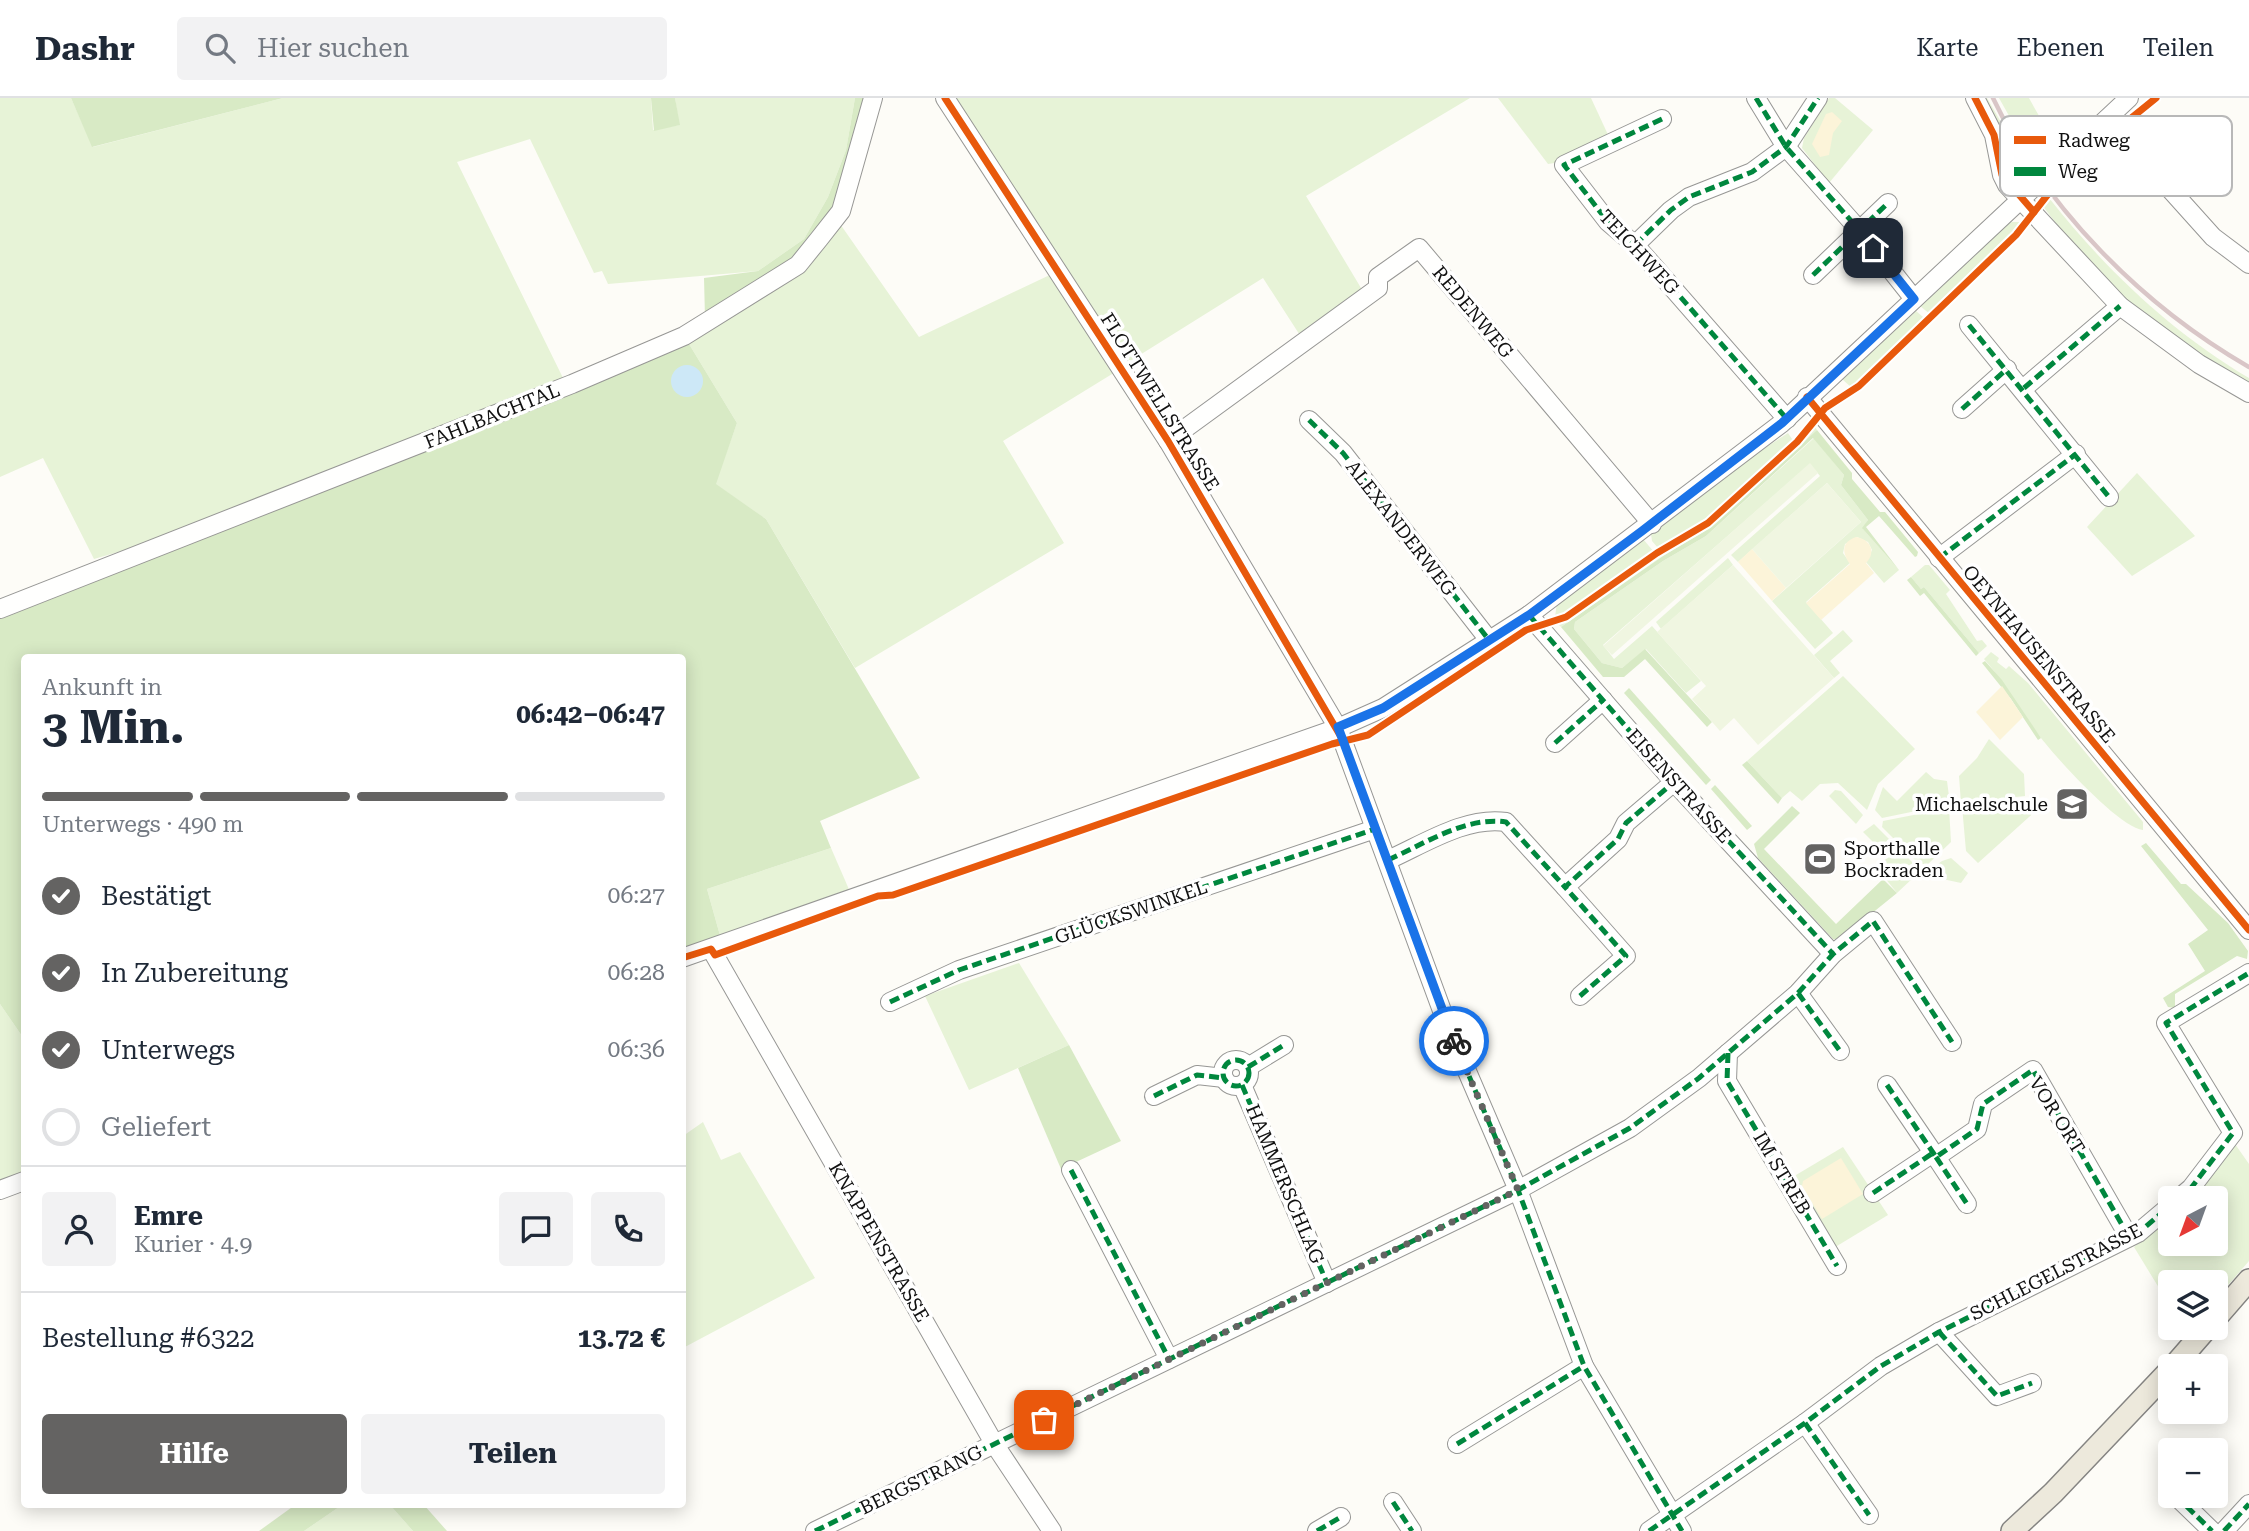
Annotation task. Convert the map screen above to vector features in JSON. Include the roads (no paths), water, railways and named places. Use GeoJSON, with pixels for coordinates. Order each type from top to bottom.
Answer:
{"type":"FeatureCollection","features":[{"type":"Feature","properties":{"kind":"main road"},"geometry":{"type":"LineString","coordinates":[[2228,1304],[2249,1280]]}},
{"type":"Feature","properties":{"kind":"main road"},"geometry":{"type":"LineString","coordinates":[[2184,1354],[2196,1340]]}},
{"type":"Feature","properties":{"kind":"main road"},"geometry":{"type":"LineString","coordinates":[[2012,1531],[2053,1493],[2158,1382]]}},
{"type":"Feature","properties":{"kind":"street","name":"FAHLBACHTAL"},"geometry":{"type":"LineString","coordinates":[[0,609],[572,384],[684,336],[798,265],[819,239],[841,211],[873,98]]}},
{"type":"Feature","properties":{"kind":"street","name":"FLOTTWELLSTRASSE"},"geometry":{"type":"LineString","coordinates":[[945,98],[1168,440],[1338,727],[1448,1027],[1518,1190],[1584,1366],[1678,1524]]}},
{"type":"Feature","properties":{"kind":"street"},"geometry":{"type":"LineString","coordinates":[[1756,98],[1786,147],[1860,230],[1914,299]]}},
{"type":"Feature","properties":{"kind":"street"},"geometry":{"type":"LineString","coordinates":[[1635,245],[1671,210],[1689,197],[1752,172],[1786,147],[1818,98]]}},
{"type":"Feature","properties":{"kind":"street"},"geometry":{"type":"LineString","coordinates":[[1975,98],[1994,135],[2000,165]]}},
{"type":"Feature","properties":{"kind":"street"},"geometry":{"type":"LineString","coordinates":[[2111,116],[2130,98]]}},
{"type":"Feature","properties":{"kind":"street","name":"TEICHWEG"},"geometry":{"type":"LineString","coordinates":[[1661,119],[1564,165],[1608,222],[1635,245],[1787,419]]}},
{"type":"Feature","properties":{"kind":"street"},"geometry":{"type":"LineString","coordinates":[[2020,196],[2120,306],[2199,364],[2249,393]]}},
{"type":"Feature","properties":{"kind":"street"},"geometry":{"type":"LineString","coordinates":[[686,957],[1338,727],[1383,708],[1529,615],[1787,419],[1807,397],[2025,196]]}},
{"type":"Feature","properties":{"kind":"street"},"geometry":{"type":"LineString","coordinates":[[2176,196],[2213,237],[2249,264]]}},
{"type":"Feature","properties":{"kind":"street"},"geometry":{"type":"LineString","coordinates":[[1813,275],[1888,203]]}},
{"type":"Feature","properties":{"kind":"street","name":"REDENWEG"},"geometry":{"type":"LineString","coordinates":[[1168,440],[1378,288],[1378,277],[1419,248],[1652,524]]}},
{"type":"Feature","properties":{"kind":"street"},"geometry":{"type":"LineString","coordinates":[[2024,388],[2120,306]]}},
{"type":"Feature","properties":{"kind":"street"},"geometry":{"type":"LineString","coordinates":[[1969,325],[2024,388],[2109,496]]}},
{"type":"Feature","properties":{"kind":"street"},"geometry":{"type":"LineString","coordinates":[[1962,409],[2007,369]]}},
{"type":"Feature","properties":{"kind":"street","name":"OEYNHAUSENSTRASSE"},"geometry":{"type":"LineString","coordinates":[[1807,397],[2249,930]]}},
{"type":"Feature","properties":{"kind":"street","name":"ALEXANDERWEG"},"geometry":{"type":"LineString","coordinates":[[1309,420],[1343,453],[1489,639]]}},
{"type":"Feature","properties":{"kind":"street"},"geometry":{"type":"LineString","coordinates":[[1939,558],[2076,454]]}},
{"type":"Feature","properties":{"kind":"street","name":"EISENSTRASSE"},"geometry":{"type":"LineString","coordinates":[[1529,615],[1674,782],[1833,954]]}},
{"type":"Feature","properties":{"kind":"street"},"geometry":{"type":"LineString","coordinates":[[1555,743],[1603,700]]}},
{"type":"Feature","properties":{"kind":"street"},"geometry":{"type":"LineString","coordinates":[[1565,887],[1618,839],[1626,823],[1674,782]]}},
{"type":"Feature","properties":{"kind":"street"},"geometry":{"type":"LineString","coordinates":[[1388,860],[1454,830],[1492,820],[1506,822],[1626,956],[1580,996]]}},
{"type":"Feature","properties":{"kind":"street","name":"GLÜCKSWINKEL"},"geometry":{"type":"LineString","coordinates":[[890,1002],[959,970],[1375,829]]}},
{"type":"Feature","properties":{"kind":"street"},"geometry":{"type":"LineString","coordinates":[[1518,1190],[1630,1129],[1699,1078],[1798,993],[1833,954],[1873,921],[1952,1042]]}},
{"type":"Feature","properties":{"kind":"street","name":"KNAPPENSTRASSE"},"geometry":{"type":"LineString","coordinates":[[711,948],[995,1445],[1052,1531]]}},
{"type":"Feature","properties":{"kind":"street"},"geometry":{"type":"LineString","coordinates":[[2193,1186],[2233,1133],[2166,1023],[2249,973]]}},
{"type":"Feature","properties":{"kind":"street"},"geometry":{"type":"LineString","coordinates":[[1798,993],[1840,1051]]}},
{"type":"Feature","properties":{"kind":"street"},"geometry":{"type":"LineString","coordinates":[[1224,1078],[1224,1069],[1233,1060],[1241,1061],[1248,1067],[1284,1045]]}},
{"type":"Feature","properties":{"kind":"street"},"geometry":{"type":"LineString","coordinates":[[1699,1078],[1727,1081],[1728,1054]]}},
{"type":"Feature","properties":{"kind":"street","name":"HAMMERSCHLAG"},"geometry":{"type":"LineString","coordinates":[[1154,1096],[1197,1075],[1224,1078],[1233,1086],[1242,1085],[1248,1079],[1248,1067]]}},
{"type":"Feature","properties":{"kind":"street","name":"VOR ORT"},"geometry":{"type":"LineString","coordinates":[[1935,1155],[1977,1129],[1983,1104],[2033,1070],[2129,1237]]}},
{"type":"Feature","properties":{"kind":"street","name":"IM STREB"},"geometry":{"type":"LineString","coordinates":[[1727,1081],[1837,1266]]}},
{"type":"Feature","properties":{"kind":"street","name":"HAMMERSCHLAG"},"geometry":{"type":"LineString","coordinates":[[1242,1085],[1327,1283]]}},
{"type":"Feature","properties":{"kind":"street"},"geometry":{"type":"LineString","coordinates":[[1887,1085],[1967,1204]]}},
{"type":"Feature","properties":{"kind":"street"},"geometry":{"type":"LineString","coordinates":[[1873,1193],[1935,1155]]}},
{"type":"Feature","properties":{"kind":"street"},"geometry":{"type":"LineString","coordinates":[[1071,1170],[1169,1359]]}},
{"type":"Feature","properties":{"kind":"street"},"geometry":{"type":"LineString","coordinates":[[0,1190],[21,1182]]}},
{"type":"Feature","properties":{"kind":"street","name":"BERGSTRANG"},"geometry":{"type":"LineString","coordinates":[[816,1531],[1518,1190]]}},
{"type":"Feature","properties":{"kind":"street","name":"SCHLEGELSTRASSE"},"geometry":{"type":"LineString","coordinates":[[1649,1531],[1678,1524],[1881,1366],[1939,1332],[2129,1237],[2158,1215]]}},
{"type":"Feature","properties":{"kind":"street"},"geometry":{"type":"LineString","coordinates":[[1939,1332],[1997,1396],[2032,1383]]}},
{"type":"Feature","properties":{"kind":"street"},"geometry":{"type":"LineString","coordinates":[[1457,1444],[1584,1366]]}},
{"type":"Feature","properties":{"kind":"street"},"geometry":{"type":"LineString","coordinates":[[1805,1423],[1869,1516]]}},
{"type":"Feature","properties":{"kind":"street"},"geometry":{"type":"LineString","coordinates":[[1393,1502],[1412,1531]]}},
{"type":"Feature","properties":{"kind":"street"},"geometry":{"type":"LineString","coordinates":[[2224,1531],[2249,1504]]}},
{"type":"Feature","properties":{"kind":"street"},"geometry":{"type":"LineString","coordinates":[[2188,1508],[2212,1531]]}},
{"type":"Feature","properties":{"kind":"street"},"geometry":{"type":"LineString","coordinates":[[1317,1531],[1341,1517]]}},
{"type":"Feature","properties":{"kind":"water"},"geometry":{"type":"Polygon","coordinates":[[[687,365],[698,370],[703,381],[698,392],[687,397],[676,392],[671,381],[676,370],[687,365]]]}},
{"type":"Feature","properties":{"kind":"railway"},"geometry":{"type":"LineString","coordinates":[[1993,98],[2003,116]]}},
{"type":"Feature","properties":{"kind":"railway"},"geometry":{"type":"LineString","coordinates":[[2054,196],[2101,251],[2135,284],[2172,315],[2249,367]]}},
{"type":"Feature","properties":{"kind":"place","name":"Michaelschule"},"geometry":{"type":"Point","coordinates":[2072,804]}},
{"type":"Feature","properties":{"kind":"place","name":"Sporthalle Bockraden"},"geometry":{"type":"Point","coordinates":[1820,859]}}]}
